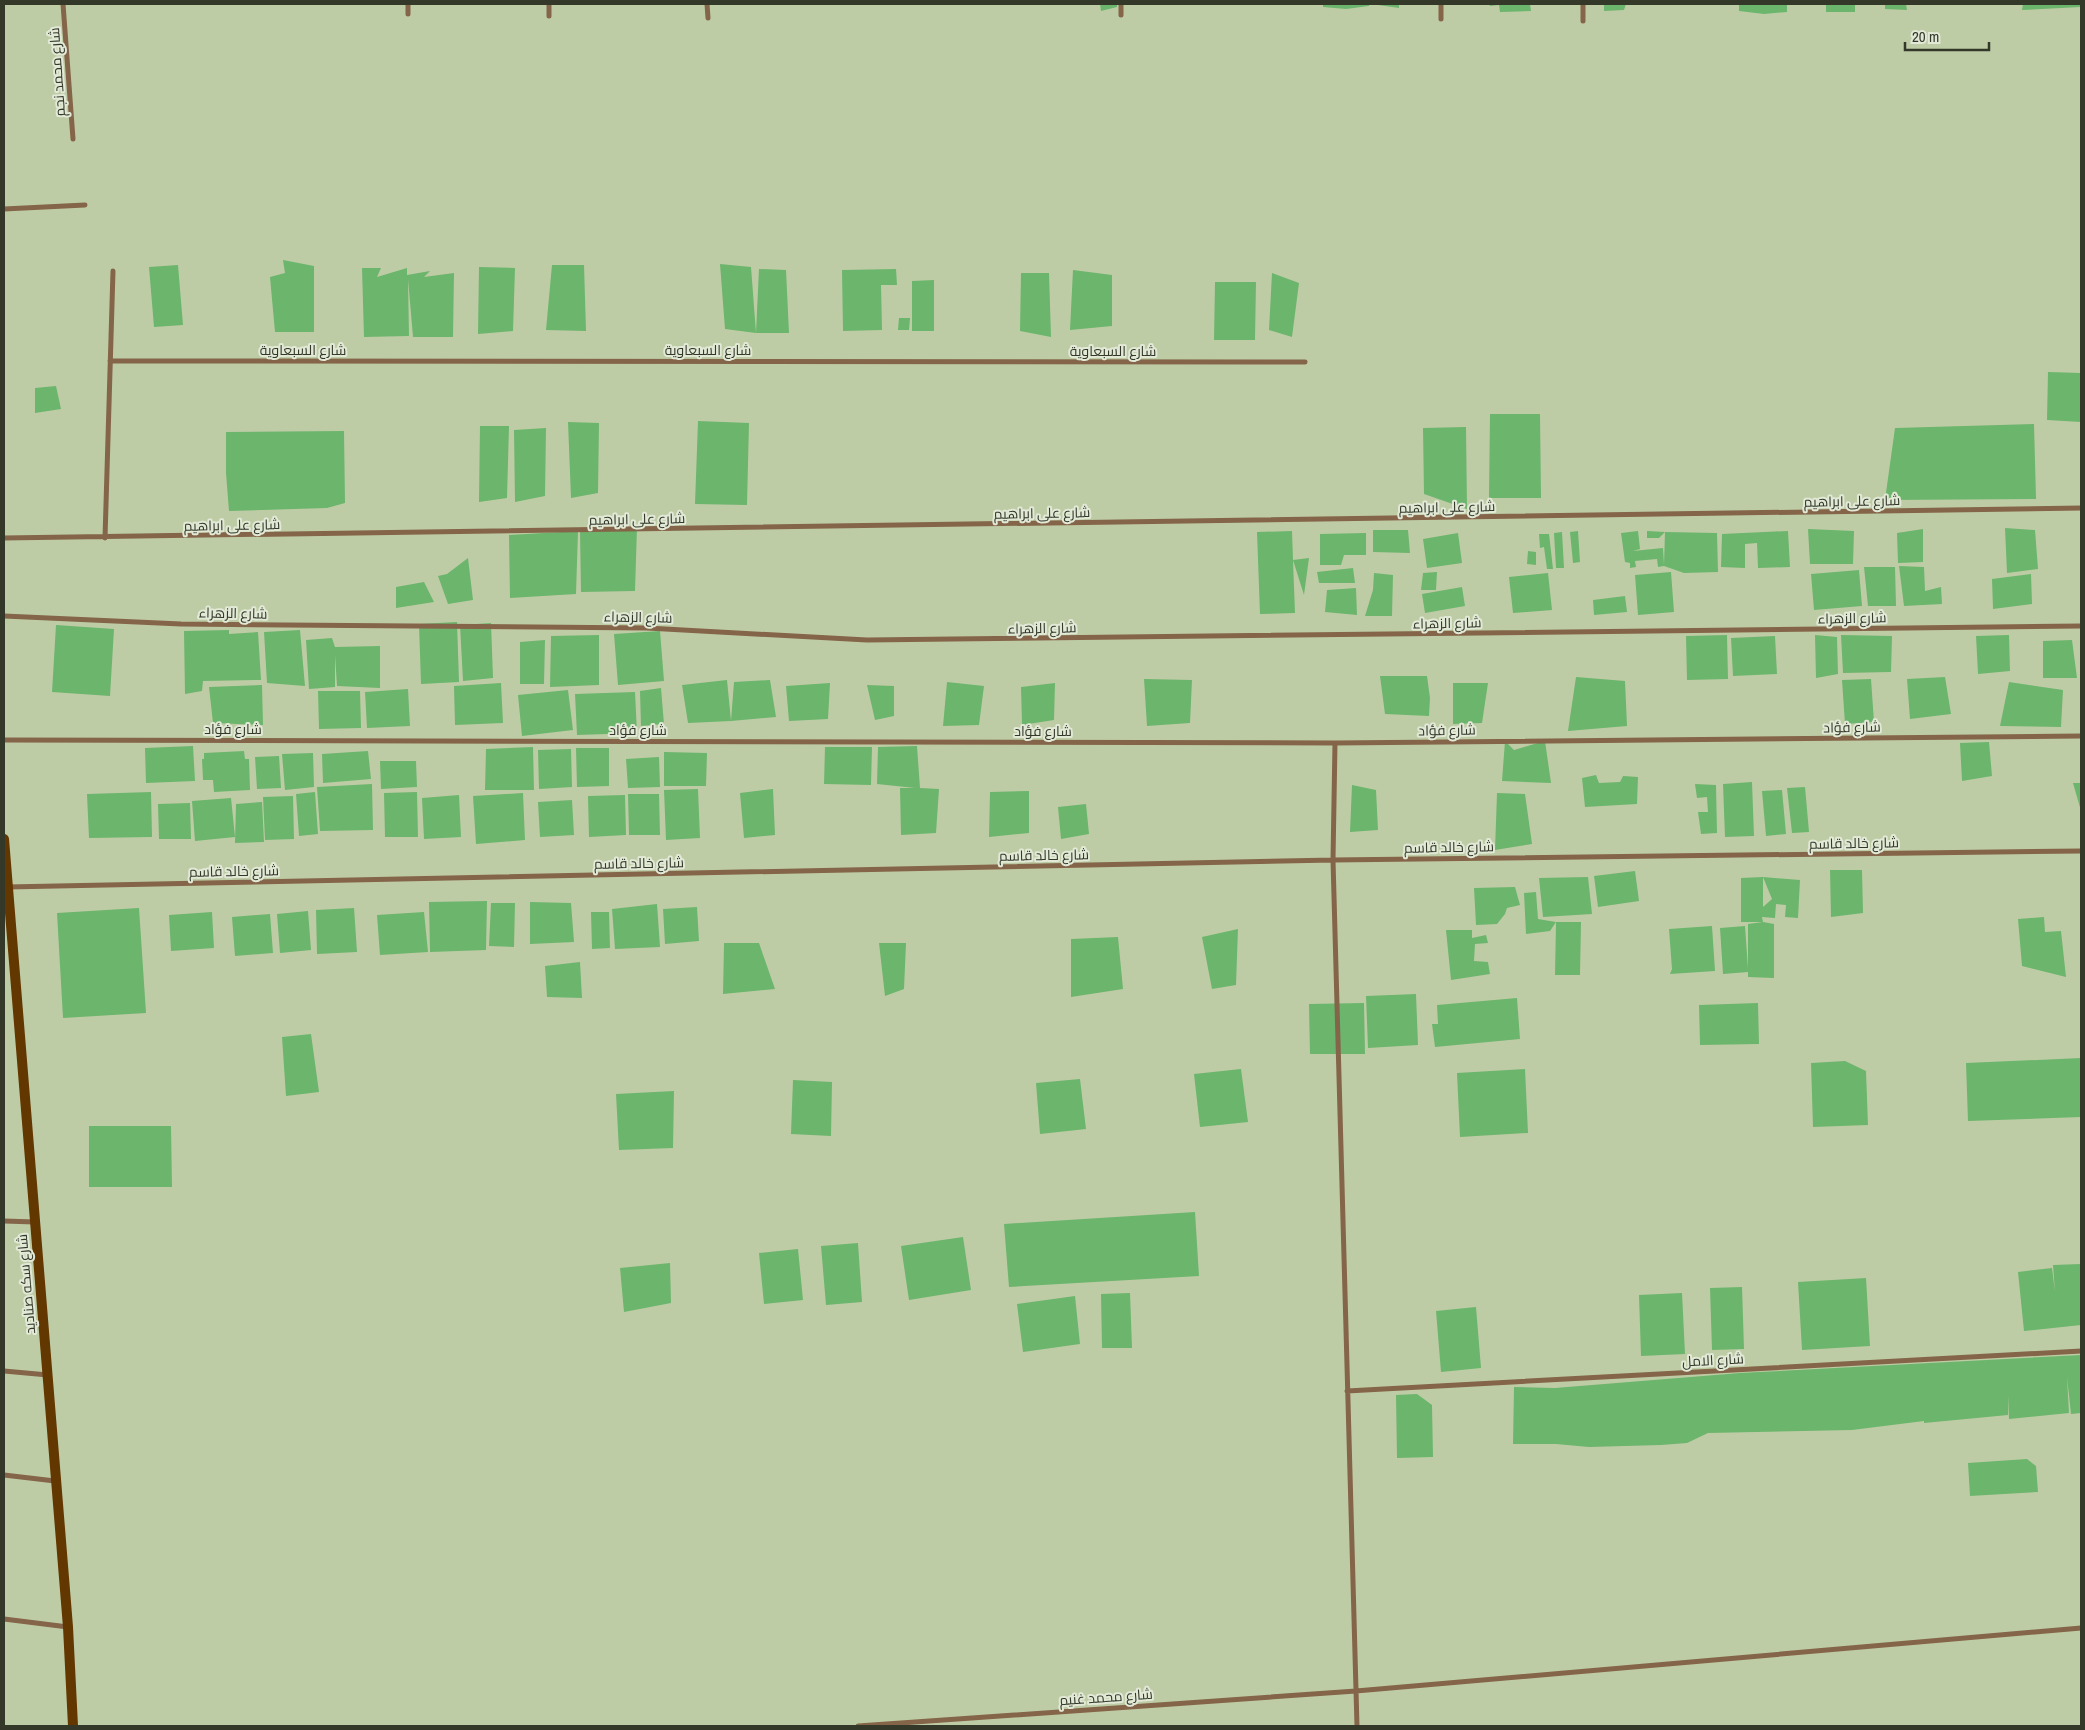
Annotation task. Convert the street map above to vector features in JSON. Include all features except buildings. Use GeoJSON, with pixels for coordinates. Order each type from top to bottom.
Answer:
{"type":"FeatureCollection","features":[{"type":"Feature","properties":{"kind":"street","name":"شارع محمد نجم"},"geometry":{"type":"LineString","coordinates":[[63,4],[72,139]]}},
{"type":"Feature","properties":{"kind":"street"},"geometry":{"type":"LineString","coordinates":[[408,4],[408,14]]}},
{"type":"Feature","properties":{"kind":"street"},"geometry":{"type":"LineString","coordinates":[[549,4],[549,16]]}},
{"type":"Feature","properties":{"kind":"street"},"geometry":{"type":"LineString","coordinates":[[707,4],[708,18]]}},
{"type":"Feature","properties":{"kind":"street"},"geometry":{"type":"LineString","coordinates":[[1121,4],[1121,15]]}},
{"type":"Feature","properties":{"kind":"street"},"geometry":{"type":"LineString","coordinates":[[1441,4],[1441,19]]}},
{"type":"Feature","properties":{"kind":"street"},"geometry":{"type":"LineString","coordinates":[[1583,4],[1583,21]]}},
{"type":"Feature","properties":{"kind":"street"},"geometry":{"type":"LineString","coordinates":[[4,209],[85,204]]}},
{"type":"Feature","properties":{"kind":"street"},"geometry":{"type":"LineString","coordinates":[[105,538],[113,272]]}},
{"type":"Feature","properties":{"kind":"street","name":"شارع السبعاوية"},"geometry":{"type":"LineString","coordinates":[[110,361],[1305,362]]}},
{"type":"Feature","properties":{"kind":"street","name":"شارع على ابراهيم"},"geometry":{"type":"LineString","coordinates":[[4,538],[2081,508]]}},
{"type":"Feature","properties":{"kind":"street","name":"شارع الزهراء"},"geometry":{"type":"LineString","coordinates":[[4,616],[181,624],[647,628],[866,640],[2081,626]]}},
{"type":"Feature","properties":{"kind":"street","name":"شارع فؤاد"},"geometry":{"type":"LineString","coordinates":[[4,740],[1335,743],[2081,736]]}},
{"type":"Feature","properties":{"kind":"street"},"geometry":{"type":"LineString","coordinates":[[1335,743],[1333,860],[1346,1391],[1357,1726]]}},
{"type":"Feature","properties":{"kind":"street","name":"شارع سكه صناديد"},"geometry":{"type":"LineString","coordinates":[[4,839],[68,1627],[73,1726]]}},
{"type":"Feature","properties":{"kind":"street","name":"شارع خالد قاسم"},"geometry":{"type":"LineString","coordinates":[[7,888],[1333,860],[2081,851]]}},
{"type":"Feature","properties":{"kind":"street"},"geometry":{"type":"LineString","coordinates":[[4,1221],[35,1222]]}},
{"type":"Feature","properties":{"kind":"street","name":"شارع الامل"},"geometry":{"type":"LineString","coordinates":[[1346,1391],[2081,1351]]}},
{"type":"Feature","properties":{"kind":"street"},"geometry":{"type":"LineString","coordinates":[[4,1371],[48,1375]]}},
{"type":"Feature","properties":{"kind":"street"},"geometry":{"type":"LineString","coordinates":[[4,1475],[55,1481]]}},
{"type":"Feature","properties":{"kind":"street"},"geometry":{"type":"LineString","coordinates":[[4,1619],[68,1627]]}},
{"type":"Feature","properties":{"kind":"street","name":"شارع محمد غنيم"},"geometry":{"type":"LineString","coordinates":[[858,1726],[1356,1691],[2081,1628]]}}]}
